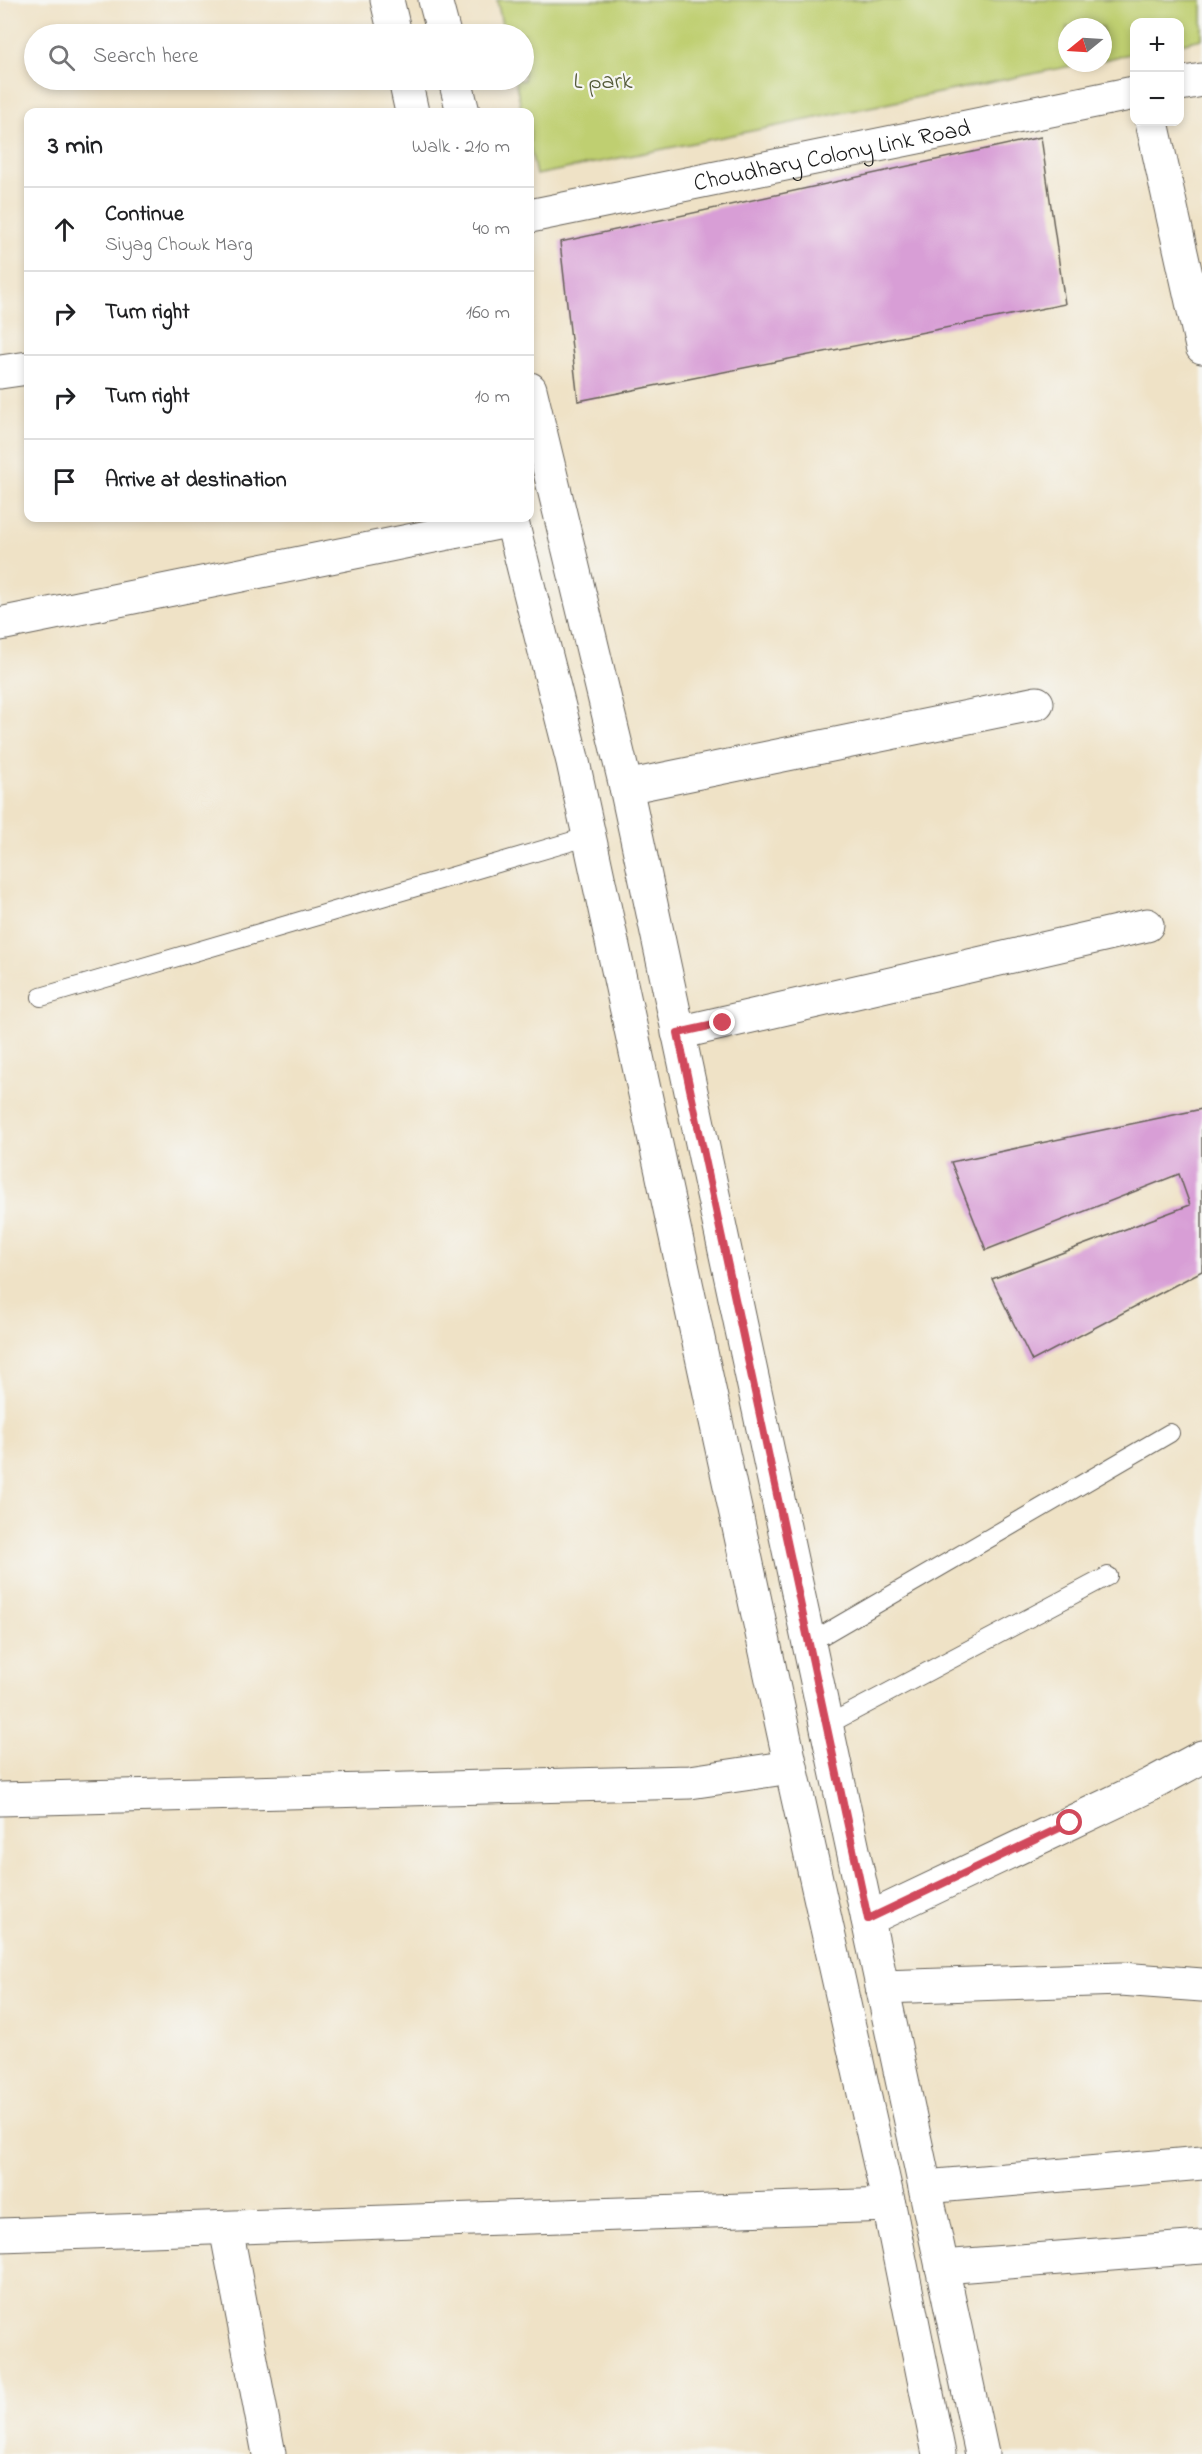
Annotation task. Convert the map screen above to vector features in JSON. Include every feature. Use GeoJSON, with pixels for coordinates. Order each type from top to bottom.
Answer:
{"type":"FeatureCollection","features":[{"type":"Feature","properties":{"kind":"street"},"geometry":{"type":"LineString","coordinates":[[387,0],[393,24]]}},
{"type":"Feature","properties":{"kind":"street"},"geometry":{"type":"LineString","coordinates":[[435,0],[441,24]]}},
{"type":"Feature","properties":{"kind":"street"},"geometry":{"type":"LineString","coordinates":[[1184,83],[1202,80]]}},
{"type":"Feature","properties":{"kind":"street"},"geometry":{"type":"LineString","coordinates":[[407,90],[411,108]]}},
{"type":"Feature","properties":{"kind":"street"},"geometry":{"type":"LineString","coordinates":[[458,90],[462,108]]}},
{"type":"Feature","properties":{"kind":"street","name":"Choudhary Colony Link Road"},"geometry":{"type":"LineString","coordinates":[[534,215],[1130,94]]}},
{"type":"Feature","properties":{"kind":"street"},"geometry":{"type":"LineString","coordinates":[[1153,126],[1193,262],[1202,347]]}},
{"type":"Feature","properties":{"kind":"street"},"geometry":{"type":"LineString","coordinates":[[0,372],[24,369]]}},
{"type":"Feature","properties":{"kind":"street"},"geometry":{"type":"LineString","coordinates":[[534,406],[626,787],[982,2454]]}},
{"type":"Feature","properties":{"kind":"street"},"geometry":{"type":"LineString","coordinates":[[0,624],[496,522]]}},
{"type":"Feature","properties":{"kind":"street"},"geometry":{"type":"LineString","coordinates":[[512,522],[590,836],[791,1767],[889,2205],[939,2454]]}},
{"type":"Feature","properties":{"kind":"street"},"geometry":{"type":"LineString","coordinates":[[626,787],[1037,703]]}},
{"type":"Feature","properties":{"kind":"street"},"geometry":{"type":"LineString","coordinates":[[678,1033],[1147,925]]}},
{"type":"Feature","properties":{"kind":"street"},"geometry":{"type":"LineString","coordinates":[[868,1919],[1150,1785],[1202,1757]]}},
{"type":"Feature","properties":{"kind":"street"},"geometry":{"type":"LineString","coordinates":[[0,1799],[690,1782],[791,1767]]}},
{"type":"Feature","properties":{"kind":"street"},"geometry":{"type":"LineString","coordinates":[[882,1987],[1121,1979],[1202,1985]]}},
{"type":"Feature","properties":{"kind":"street"},"geometry":{"type":"LineString","coordinates":[[925,2187],[1202,2163]]}},
{"type":"Feature","properties":{"kind":"street"},"geometry":{"type":"LineString","coordinates":[[0,2235],[889,2205]]}},
{"type":"Feature","properties":{"kind":"street"},"geometry":{"type":"LineString","coordinates":[[226,2228],[269,2454]]}},
{"type":"Feature","properties":{"kind":"street"},"geometry":{"type":"LineString","coordinates":[[942,2267],[1202,2247]]}},
{"type":"Feature","properties":{"kind":"lane"},"geometry":{"type":"LineString","coordinates":[[41,997],[590,836]]}},
{"type":"Feature","properties":{"kind":"lane"},"geometry":{"type":"LineString","coordinates":[[809,1643],[1170,1433]]}},
{"type":"Feature","properties":{"kind":"lane"},"geometry":{"type":"LineString","coordinates":[[826,1725],[1108,1576]]}},
{"type":"Feature","properties":{"kind":"green space","name":"L park"},"geometry":{"type":"Polygon","coordinates":[[[497,0],[1202,0],[1202,39],[1184,43],[1184,18],[1130,18],[1130,54],[1112,58],[1112,18],[1058,18],[1058,69],[536,175],[534,108],[521,108],[517,90],[534,90],[534,24],[502,24],[497,0]]]}},
{"type":"Feature","properties":{"kind":"building"},"geometry":{"type":"Polygon","coordinates":[[[1041,137],[1065,304],[578,401],[560,242],[1041,137]]]}},
{"type":"Feature","properties":{"kind":"building"},"geometry":{"type":"Polygon","coordinates":[[[1202,1109],[1202,1271],[1032,1361],[992,1279],[1190,1205],[1179,1174],[986,1250],[951,1162],[1202,1109]]]}},
{"type":"Feature","properties":{"kind":"route"},"geometry":{"type":"LineString","coordinates":[[723,1023],[678,1033],[868,1919],[1070,1823]]}}]}
